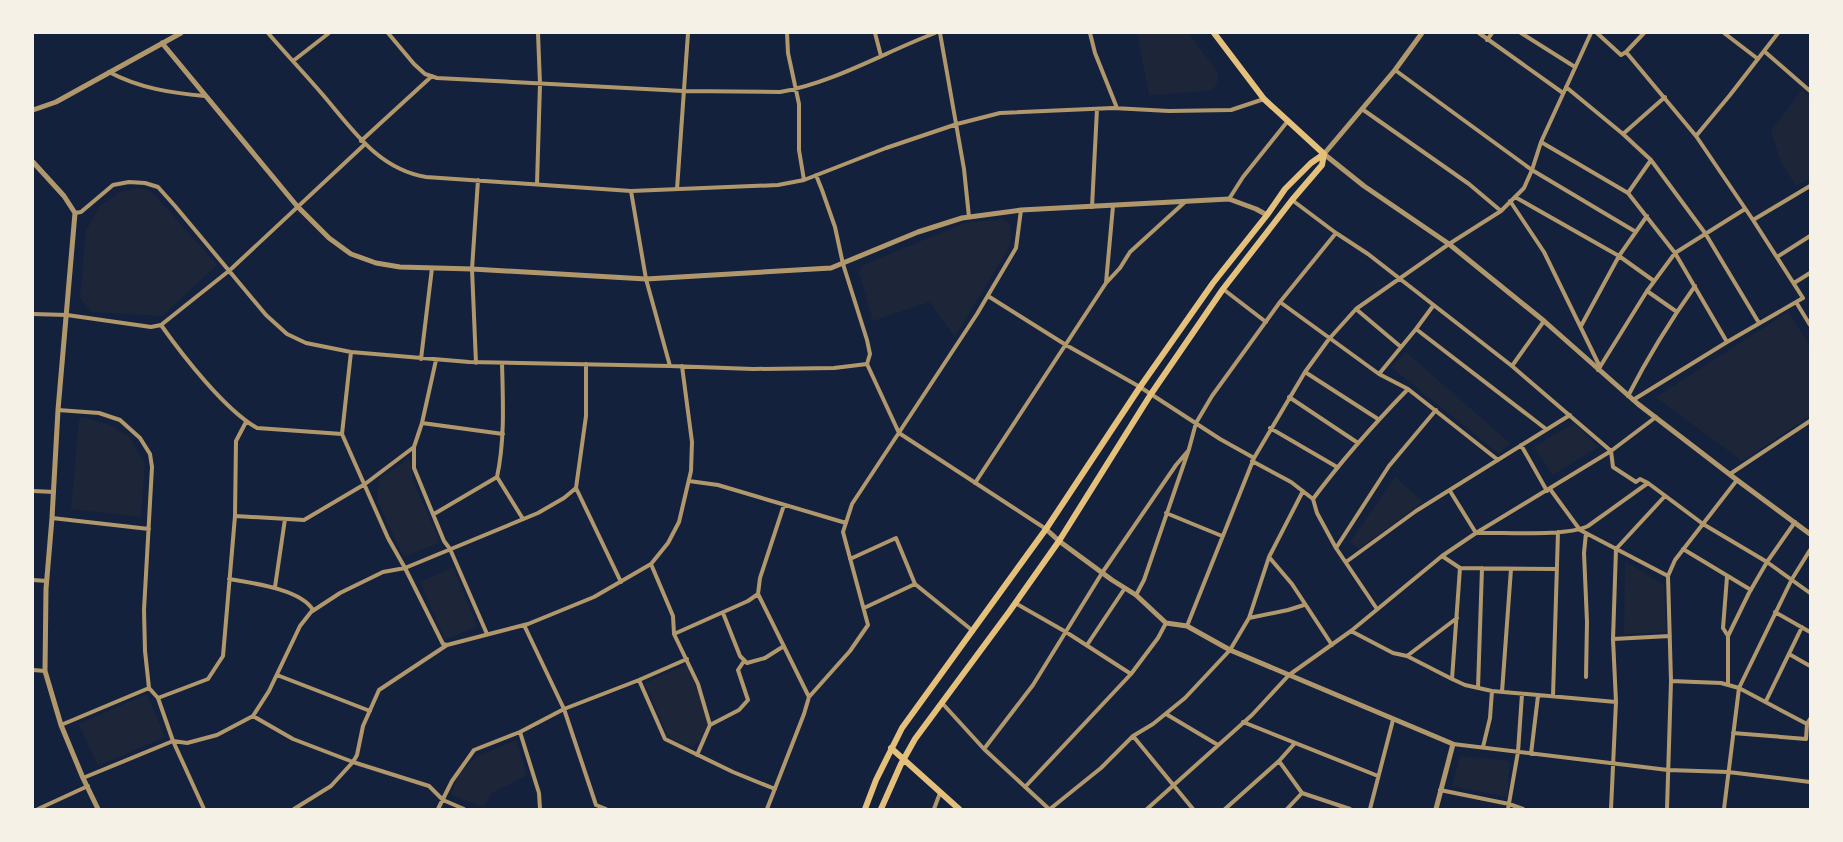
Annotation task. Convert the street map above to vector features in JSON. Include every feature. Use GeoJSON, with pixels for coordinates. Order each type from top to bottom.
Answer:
{"type":"FeatureCollection","features":[{"type":"Feature","properties":{"kind":"main road"},"geometry":{"type":"LineString","coordinates":[[1214,33],[1264,99],[1287,122],[1324,154]]}},
{"type":"Feature","properties":{"kind":"main road"},"geometry":{"type":"LineString","coordinates":[[881,809],[903,759],[915,739],[1059,541],[1151,394],[1223,289],[1292,200],[1322,165],[1324,154]]}},
{"type":"Feature","properties":{"kind":"main road"},"geometry":{"type":"LineString","coordinates":[[865,809],[891,748],[902,728],[1046,529],[1140,387],[1214,282],[1268,216],[1285,189],[1311,163],[1324,154]]}},
{"type":"Feature","properties":{"kind":"main road"},"geometry":{"type":"LineString","coordinates":[[891,748],[959,809]]}},
{"type":"Feature","properties":{"kind":"street"},"geometry":{"type":"LineString","coordinates":[[33,110],[56,102],[181,33]]}},
{"type":"Feature","properties":{"kind":"street"},"geometry":{"type":"LineString","coordinates":[[268,33],[364,145],[387,162],[410,174],[631,191],[778,185],[804,180],[957,124],[1000,113],[1117,108],[1169,111],[1231,110],[1264,99]]}},
{"type":"Feature","properties":{"kind":"street"},"geometry":{"type":"LineString","coordinates":[[293,62],[329,33]]}},
{"type":"Feature","properties":{"kind":"street"},"geometry":{"type":"LineString","coordinates":[[388,33],[414,64],[425,74],[437,78],[682,91],[780,92],[796,89],[935,33]]}},
{"type":"Feature","properties":{"kind":"street"},"geometry":{"type":"LineString","coordinates":[[537,184],[540,84],[538,33]]}},
{"type":"Feature","properties":{"kind":"street"},"geometry":{"type":"LineString","coordinates":[[676,189],[682,91],[686,68],[688,33]]}},
{"type":"Feature","properties":{"kind":"street"},"geometry":{"type":"LineString","coordinates":[[787,33],[788,53],[799,104],[799,150],[804,180]]}},
{"type":"Feature","properties":{"kind":"street"},"geometry":{"type":"LineString","coordinates":[[875,33],[881,56]]}},
{"type":"Feature","properties":{"kind":"street"},"geometry":{"type":"LineString","coordinates":[[940,33],[957,124],[969,217]]}},
{"type":"Feature","properties":{"kind":"street"},"geometry":{"type":"LineString","coordinates":[[1090,33],[1095,53],[1117,108]]}},
{"type":"Feature","properties":{"kind":"street"},"geometry":{"type":"LineString","coordinates":[[1422,33],[1395,70],[1324,154],[1364,186],[1448,244],[1544,321],[1599,368],[1628,396],[1810,534]]}},
{"type":"Feature","properties":{"kind":"street"},"geometry":{"type":"LineString","coordinates":[[1479,33],[1563,93]]}},
{"type":"Feature","properties":{"kind":"street"},"geometry":{"type":"LineString","coordinates":[[1487,40],[1492,33]]}},
{"type":"Feature","properties":{"kind":"street"},"geometry":{"type":"LineString","coordinates":[[1521,33],[1575,67]]}},
{"type":"Feature","properties":{"kind":"street"},"geometry":{"type":"LineString","coordinates":[[1187,626],[1253,460],[1270,428],[1305,372],[1329,338],[1356,308],[1448,244],[1501,211],[1524,188],[1532,170],[1541,142],[1591,33]]}},
{"type":"Feature","properties":{"kind":"street"},"geometry":{"type":"LineString","coordinates":[[1598,33],[1621,55],[1626,52],[1644,33]]}},
{"type":"Feature","properties":{"kind":"street"},"geometry":{"type":"LineString","coordinates":[[1724,33],[1758,59]]}},
{"type":"Feature","properties":{"kind":"street"},"geometry":{"type":"LineString","coordinates":[[1696,136],[1778,33]]}},
{"type":"Feature","properties":{"kind":"street"},"geometry":{"type":"LineString","coordinates":[[162,43],[297,206],[329,238],[351,254],[376,263],[400,267],[472,268],[646,279],[831,268],[918,232],[969,217],[1021,210],[1229,199],[1256,208],[1268,216]]}},
{"type":"Feature","properties":{"kind":"street"},"geometry":{"type":"LineString","coordinates":[[1764,51],[1810,91]]}},
{"type":"Feature","properties":{"kind":"street"},"geometry":{"type":"LineString","coordinates":[[1626,52],[1696,136],[1753,220],[1803,298],[1727,342],[1633,400]]}},
{"type":"Feature","properties":{"kind":"street"},"geometry":{"type":"LineString","coordinates":[[1395,70],[1532,170],[1636,232]]}},
{"type":"Feature","properties":{"kind":"street"},"geometry":{"type":"LineString","coordinates":[[108,72],[125,81],[169,93],[205,96]]}},
{"type":"Feature","properties":{"kind":"street"},"geometry":{"type":"LineString","coordinates":[[361,141],[432,76]]}},
{"type":"Feature","properties":{"kind":"street"},"geometry":{"type":"LineString","coordinates":[[1566,87],[1623,134],[1651,160],[1705,233],[1759,323]]}},
{"type":"Feature","properties":{"kind":"street"},"geometry":{"type":"LineString","coordinates":[[1623,134],[1665,97]]}},
{"type":"Feature","properties":{"kind":"street"},"geometry":{"type":"LineString","coordinates":[[1092,207],[1097,109]]}},
{"type":"Feature","properties":{"kind":"street"},"geometry":{"type":"LineString","coordinates":[[1362,109],[1468,184],[1501,211]]}},
{"type":"Feature","properties":{"kind":"street"},"geometry":{"type":"LineString","coordinates":[[1229,199],[1242,177],[1287,122]]}},
{"type":"Feature","properties":{"kind":"street"},"geometry":{"type":"LineString","coordinates":[[1541,142],[1628,193],[1675,253],[1727,342]]}},
{"type":"Feature","properties":{"kind":"street"},"geometry":{"type":"LineString","coordinates":[[33,314],[67,316],[151,327],[161,325],[230,270],[364,145]]}},
{"type":"Feature","properties":{"kind":"street"},"geometry":{"type":"LineString","coordinates":[[1628,193],[1651,160]]}},
{"type":"Feature","properties":{"kind":"street"},"geometry":{"type":"LineString","coordinates":[[33,162],[64,196],[75,213],[58,410],[44,631],[45,671],[61,724],[83,778],[98,809]]}},
{"type":"Feature","properties":{"kind":"street"},"geometry":{"type":"LineString","coordinates":[[816,175],[835,227],[843,264],[867,340],[870,354],[867,364],[899,433],[1046,529],[1059,541],[1102,573],[1136,595],[1166,623],[1187,626],[1230,650],[1453,744],[1668,770],[1728,772],[1810,782]]}},
{"type":"Feature","properties":{"kind":"street"},"geometry":{"type":"LineString","coordinates":[[476,362],[472,268],[478,180]]}},
{"type":"Feature","properties":{"kind":"street"},"geometry":{"type":"LineString","coordinates":[[75,213],[82,212],[113,185],[129,182],[145,183],[158,188],[230,270],[266,315],[287,334],[306,344],[351,352],[421,359],[502,363],[682,366],[753,370],[834,368],[867,364]]}},
{"type":"Feature","properties":{"kind":"street"},"geometry":{"type":"LineString","coordinates":[[1753,220],[1810,186]]}},
{"type":"Feature","properties":{"kind":"street"},"geometry":{"type":"LineString","coordinates":[[631,191],[646,279],[670,366]]}},
{"type":"Feature","properties":{"kind":"street"},"geometry":{"type":"LineString","coordinates":[[1515,197],[1619,256],[1654,282]]}},
{"type":"Feature","properties":{"kind":"street"},"geometry":{"type":"LineString","coordinates":[[1292,200],[1336,233],[1368,254],[1398,279],[1512,366],[1611,451],[1613,466],[1636,482],[1640,479],[1648,484],[1703,524],[1767,562],[1810,592]]}},
{"type":"Feature","properties":{"kind":"street"},"geometry":{"type":"LineString","coordinates":[[975,483],[1106,283],[1120,268],[1130,252],[1186,201]]}},
{"type":"Feature","properties":{"kind":"street"},"geometry":{"type":"LineString","coordinates":[[1510,201],[1544,252],[1581,326],[1599,368]]}},
{"type":"Feature","properties":{"kind":"street"},"geometry":{"type":"LineString","coordinates":[[1106,283],[1113,206]]}},
{"type":"Feature","properties":{"kind":"street"},"geometry":{"type":"LineString","coordinates":[[1599,368],[1647,291],[1675,253],[1745,209]]}},
{"type":"Feature","properties":{"kind":"street"},"geometry":{"type":"LineString","coordinates":[[767,809],[804,714],[809,697],[850,651],[868,625],[843,532],[852,504],[988,296],[1016,248],[1021,210]]}},
{"type":"Feature","properties":{"kind":"street"},"geometry":{"type":"LineString","coordinates":[[1581,326],[1619,256],[1647,216]]}},
{"type":"Feature","properties":{"kind":"street"},"geometry":{"type":"LineString","coordinates":[[1136,595],[1144,580],[1189,449],[1196,423],[1212,396],[1280,302],[1336,233]]}},
{"type":"Feature","properties":{"kind":"street"},"geometry":{"type":"LineString","coordinates":[[1777,257],[1810,236]]}},
{"type":"Feature","properties":{"kind":"street"},"geometry":{"type":"LineString","coordinates":[[421,359],[432,268]]}},
{"type":"Feature","properties":{"kind":"street"},"geometry":{"type":"LineString","coordinates":[[1794,283],[1810,273]]}},
{"type":"Feature","properties":{"kind":"street"},"geometry":{"type":"LineString","coordinates":[[1628,396],[1648,358],[1695,286]]}},
{"type":"Feature","properties":{"kind":"street"},"geometry":{"type":"LineString","coordinates":[[1223,289],[1266,322]]}},
{"type":"Feature","properties":{"kind":"street"},"geometry":{"type":"LineString","coordinates":[[1647,291],[1677,312]]}},
{"type":"Feature","properties":{"kind":"street"},"geometry":{"type":"LineString","coordinates":[[988,296],[1066,345],[1140,387],[1253,460],[1291,482],[1314,499],[1317,513],[1336,548],[1377,609]]}},
{"type":"Feature","properties":{"kind":"street"},"geometry":{"type":"LineString","coordinates":[[1280,302],[1378,374],[1408,389],[1498,460]]}},
{"type":"Feature","properties":{"kind":"street"},"geometry":{"type":"LineString","coordinates":[[1796,302],[1809,319],[1810,325]]}},
{"type":"Feature","properties":{"kind":"street"},"geometry":{"type":"LineString","coordinates":[[1378,374],[1416,329],[1433,306]]}},
{"type":"Feature","properties":{"kind":"street"},"geometry":{"type":"LineString","coordinates":[[1356,308],[1401,347]]}},
{"type":"Feature","properties":{"kind":"street"},"geometry":{"type":"LineString","coordinates":[[1512,366],[1544,321]]}},
{"type":"Feature","properties":{"kind":"street"},"geometry":{"type":"LineString","coordinates":[[161,325],[214,390],[246,422],[257,428],[342,434]]}},
{"type":"Feature","properties":{"kind":"street"},"geometry":{"type":"LineString","coordinates":[[1416,329],[1546,429]]}},
{"type":"Feature","properties":{"kind":"street"},"geometry":{"type":"LineString","coordinates":[[351,352],[342,434],[388,538],[444,644],[447,645]]}},
{"type":"Feature","properties":{"kind":"street"},"geometry":{"type":"LineString","coordinates":[[436,360],[422,423],[414,447],[414,468],[444,541],[450,548],[488,634]]}},
{"type":"Feature","properties":{"kind":"street"},"geometry":{"type":"LineString","coordinates":[[434,514],[497,477],[502,458],[502,363]]}},
{"type":"Feature","properties":{"kind":"street"},"geometry":{"type":"LineString","coordinates":[[586,364],[586,416],[576,488],[621,582]]}},
{"type":"Feature","properties":{"kind":"street"},"geometry":{"type":"LineString","coordinates":[[294,809],[330,786],[353,762],[357,755],[363,726],[379,690],[447,645],[524,625],[594,597],[651,564],[668,543],[679,522],[689,481],[692,442],[682,366]]}},
{"type":"Feature","properties":{"kind":"street"},"geometry":{"type":"LineString","coordinates":[[1305,372],[1378,419]]}},
{"type":"Feature","properties":{"kind":"street"},"geometry":{"type":"LineString","coordinates":[[1314,499],[1337,466],[1378,419],[1408,389]]}},
{"type":"Feature","properties":{"kind":"street"},"geometry":{"type":"LineString","coordinates":[[1289,397],[1358,443]]}},
{"type":"Feature","properties":{"kind":"street"},"geometry":{"type":"LineString","coordinates":[[58,410],[99,413],[120,420],[140,438],[150,454],[152,467],[144,610],[145,651],[150,688],[158,698],[174,741],[204,809]]}},
{"type":"Feature","properties":{"kind":"street"},"geometry":{"type":"LineString","coordinates":[[1336,548],[1389,466],[1436,410]]}},
{"type":"Feature","properties":{"kind":"street"},"geometry":{"type":"LineString","coordinates":[[1346,562],[1416,511],[1570,415]]}},
{"type":"Feature","properties":{"kind":"street"},"geometry":{"type":"LineString","coordinates":[[1147,809],[1252,715],[1289,675],[1351,631],[1442,556],[1476,533],[1611,451],[1656,418]]}},
{"type":"Feature","properties":{"kind":"street"},"geometry":{"type":"LineString","coordinates":[[1730,474],[1810,421]]}},
{"type":"Feature","properties":{"kind":"street"},"geometry":{"type":"LineString","coordinates":[[158,698],[208,678],[223,656],[235,516],[236,441],[246,422]]}},
{"type":"Feature","properties":{"kind":"street"},"geometry":{"type":"LineString","coordinates":[[422,423],[503,434]]}},
{"type":"Feature","properties":{"kind":"street"},"geometry":{"type":"LineString","coordinates":[[1270,428],[1337,466]]}},
{"type":"Feature","properties":{"kind":"street"},"geometry":{"type":"LineString","coordinates":[[1521,445],[1548,490],[1580,530],[1668,576]]}},
{"type":"Feature","properties":{"kind":"street"},"geometry":{"type":"LineString","coordinates":[[235,516],[304,520],[365,484],[414,447]]}},
{"type":"Feature","properties":{"kind":"street"},"geometry":{"type":"LineString","coordinates":[[984,749],[1033,685],[1102,573],[1176,465],[1189,449]]}},
{"type":"Feature","properties":{"kind":"street"},"geometry":{"type":"LineString","coordinates":[[497,477],[523,519]]}},
{"type":"Feature","properties":{"kind":"street"},"geometry":{"type":"LineString","coordinates":[[1667,809],[1671,681],[1668,576],[1675,560],[1737,480]]}},
{"type":"Feature","properties":{"kind":"street"},"geometry":{"type":"LineString","coordinates":[[689,481],[718,485],[846,523]]}},
{"type":"Feature","properties":{"kind":"street"},"geometry":{"type":"LineString","coordinates":[[1476,533],[1558,532],[1580,530],[1648,484]]}},
{"type":"Feature","properties":{"kind":"street"},"geometry":{"type":"LineString","coordinates":[[83,778],[174,741],[187,743],[217,735],[253,716],[277,675],[300,626],[313,610],[340,593],[384,572],[405,568],[450,548],[523,519],[544,509],[576,488]]}},
{"type":"Feature","properties":{"kind":"street"},"geometry":{"type":"LineString","coordinates":[[33,491],[54,492]]}},
{"type":"Feature","properties":{"kind":"street"},"geometry":{"type":"LineString","coordinates":[[942,702],[984,749],[1049,809],[1102,768],[1133,736],[1166,714],[1185,698],[1230,650],[1249,618],[1269,558],[1303,491]]}},
{"type":"Feature","properties":{"kind":"street"},"geometry":{"type":"LineString","coordinates":[[1450,491],[1476,533]]}},
{"type":"Feature","properties":{"kind":"street"},"geometry":{"type":"LineString","coordinates":[[1611,809],[1616,702],[1613,639],[1616,549],[1665,496]]}},
{"type":"Feature","properties":{"kind":"street"},"geometry":{"type":"LineString","coordinates":[[784,505],[760,578],[758,594],[809,697]]}},
{"type":"Feature","properties":{"kind":"street"},"geometry":{"type":"LineString","coordinates":[[1166,513],[1222,536]]}},
{"type":"Feature","properties":{"kind":"street"},"geometry":{"type":"LineString","coordinates":[[52,518],[149,529]]}},
{"type":"Feature","properties":{"kind":"street"},"geometry":{"type":"LineString","coordinates":[[275,587],[285,519]]}},
{"type":"Feature","properties":{"kind":"street"},"geometry":{"type":"LineString","coordinates":[[1728,684],[1728,636],[1767,562],[1795,522]]}},
{"type":"Feature","properties":{"kind":"street"},"geometry":{"type":"LineString","coordinates":[[1553,696],[1558,532]]}},
{"type":"Feature","properties":{"kind":"street"},"geometry":{"type":"LineString","coordinates":[[1586,533],[1584,553],[1587,622],[1586,677]]}},
{"type":"Feature","properties":{"kind":"street"},"geometry":{"type":"LineString","coordinates":[[850,559],[896,538],[916,584],[973,631]]}},
{"type":"Feature","properties":{"kind":"street"},"geometry":{"type":"LineString","coordinates":[[1683,549],[1751,590]]}},
{"type":"Feature","properties":{"kind":"street"},"geometry":{"type":"LineString","coordinates":[[1724,809],[1738,688],[1792,579],[1810,550]]}},
{"type":"Feature","properties":{"kind":"street"},"geometry":{"type":"LineString","coordinates":[[1442,556],[1460,568],[1510,570],[1557,569]]}},
{"type":"Feature","properties":{"kind":"street"},"geometry":{"type":"LineString","coordinates":[[1269,558],[1292,584],[1304,605],[1332,645]]}},
{"type":"Feature","properties":{"kind":"street"},"geometry":{"type":"LineString","coordinates":[[651,564],[673,616],[674,634],[698,684],[710,725]]}},
{"type":"Feature","properties":{"kind":"street"},"geometry":{"type":"LineString","coordinates":[[1452,679],[1460,568]]}},
{"type":"Feature","properties":{"kind":"street"},"geometry":{"type":"LineString","coordinates":[[1478,688],[1482,568]]}},
{"type":"Feature","properties":{"kind":"street"},"geometry":{"type":"LineString","coordinates":[[1502,692],[1510,570]]}},
{"type":"Feature","properties":{"kind":"street"},"geometry":{"type":"LineString","coordinates":[[1726,576],[1723,628],[1728,636]]}},
{"type":"Feature","properties":{"kind":"street"},"geometry":{"type":"LineString","coordinates":[[229,579],[275,587],[309,603],[313,610]]}},
{"type":"Feature","properties":{"kind":"street"},"geometry":{"type":"LineString","coordinates":[[33,580],[47,581]]}},
{"type":"Feature","properties":{"kind":"street"},"geometry":{"type":"LineString","coordinates":[[864,608],[916,584]]}},
{"type":"Feature","properties":{"kind":"street"},"geometry":{"type":"LineString","coordinates":[[1087,646],[1125,588]]}},
{"type":"Feature","properties":{"kind":"street"},"geometry":{"type":"LineString","coordinates":[[674,634],[723,613],[748,601],[758,594]]}},
{"type":"Feature","properties":{"kind":"street"},"geometry":{"type":"LineString","coordinates":[[1015,603],[1066,632],[1131,674]]}},
{"type":"Feature","properties":{"kind":"street"},"geometry":{"type":"LineString","coordinates":[[1249,618],[1304,605]]}},
{"type":"Feature","properties":{"kind":"street"},"geometry":{"type":"LineString","coordinates":[[1775,612],[1810,632]]}},
{"type":"Feature","properties":{"kind":"street"},"geometry":{"type":"LineString","coordinates":[[723,613],[740,656],[747,663],[764,658],[784,646]]}},
{"type":"Feature","properties":{"kind":"street"},"geometry":{"type":"LineString","coordinates":[[1407,656],[1457,618]]}},
{"type":"Feature","properties":{"kind":"street"},"geometry":{"type":"LineString","coordinates":[[1025,787],[1131,674],[1158,638],[1166,623]]}},
{"type":"Feature","properties":{"kind":"street"},"geometry":{"type":"LineString","coordinates":[[524,625],[564,709],[595,807],[606,809]]}},
{"type":"Feature","properties":{"kind":"street"},"geometry":{"type":"LineString","coordinates":[[1766,701],[1802,627]]}},
{"type":"Feature","properties":{"kind":"street"},"geometry":{"type":"LineString","coordinates":[[1351,631],[1393,653],[1407,656],[1465,685],[1492,691],[1616,702]]}},
{"type":"Feature","properties":{"kind":"street"},"geometry":{"type":"LineString","coordinates":[[1613,639],[1670,636]]}},
{"type":"Feature","properties":{"kind":"street"},"geometry":{"type":"LineString","coordinates":[[1789,654],[1810,666]]}},
{"type":"Feature","properties":{"kind":"street"},"geometry":{"type":"LineString","coordinates":[[438,809],[452,781],[474,750],[520,732],[564,709],[639,680],[687,659]]}},
{"type":"Feature","properties":{"kind":"street"},"geometry":{"type":"LineString","coordinates":[[697,755],[710,725],[739,710],[748,700],[738,670],[744,661]]}},
{"type":"Feature","properties":{"kind":"street"},"geometry":{"type":"LineString","coordinates":[[33,670],[45,671]]}},
{"type":"Feature","properties":{"kind":"street"},"geometry":{"type":"LineString","coordinates":[[277,675],[370,711]]}},
{"type":"Feature","properties":{"kind":"street"},"geometry":{"type":"LineString","coordinates":[[639,680],[665,739],[697,755],[775,789]]}},
{"type":"Feature","properties":{"kind":"street"},"geometry":{"type":"LineString","coordinates":[[1671,681],[1728,684],[1766,701],[1807,724]]}},
{"type":"Feature","properties":{"kind":"street"},"geometry":{"type":"LineString","coordinates":[[61,724],[150,688]]}},
{"type":"Feature","properties":{"kind":"street"},"geometry":{"type":"LineString","coordinates":[[1483,747],[1490,718],[1492,691]]}},
{"type":"Feature","properties":{"kind":"street"},"geometry":{"type":"LineString","coordinates":[[1508,807],[1518,752],[1522,694]]}},
{"type":"Feature","properties":{"kind":"street"},"geometry":{"type":"LineString","coordinates":[[1532,754],[1538,696]]}},
{"type":"Feature","properties":{"kind":"street"},"geometry":{"type":"LineString","coordinates":[[1166,714],[1218,745]]}},
{"type":"Feature","properties":{"kind":"street"},"geometry":{"type":"LineString","coordinates":[[253,716],[293,739],[353,762],[429,786],[443,800],[464,809]]}},
{"type":"Feature","properties":{"kind":"street"},"geometry":{"type":"LineString","coordinates":[[1733,733],[1806,739],[1808,730],[1807,724],[1810,718]]}},
{"type":"Feature","properties":{"kind":"street"},"geometry":{"type":"LineString","coordinates":[[1370,809],[1393,720]]}},
{"type":"Feature","properties":{"kind":"street"},"geometry":{"type":"LineString","coordinates":[[1243,722],[1378,776]]}},
{"type":"Feature","properties":{"kind":"street"},"geometry":{"type":"LineString","coordinates":[[520,732],[539,793],[540,809]]}},
{"type":"Feature","properties":{"kind":"street"},"geometry":{"type":"LineString","coordinates":[[1133,736],[1172,786],[1193,809]]}},
{"type":"Feature","properties":{"kind":"street"},"geometry":{"type":"LineString","coordinates":[[1225,809],[1279,761],[1295,743]]}},
{"type":"Feature","properties":{"kind":"street"},"geometry":{"type":"LineString","coordinates":[[1436,809],[1453,744]]}},
{"type":"Feature","properties":{"kind":"street"},"geometry":{"type":"LineString","coordinates":[[1279,761],[1302,793],[1350,809]]}},
{"type":"Feature","properties":{"kind":"street"},"geometry":{"type":"LineString","coordinates":[[38,809],[88,786]]}},
{"type":"Feature","properties":{"kind":"street"},"geometry":{"type":"LineString","coordinates":[[1440,790],[1508,807],[1523,809]]}},
{"type":"Feature","properties":{"kind":"street"},"geometry":{"type":"LineString","coordinates":[[934,809],[940,793]]}},
{"type":"Feature","properties":{"kind":"street"},"geometry":{"type":"LineString","coordinates":[[1287,809],[1302,793]]}},
{"type":"Feature","properties":{"kind":"shaded area"},"geometry":{"type":"Polygon","coordinates":[[[1137,33],[1189,33],[1218,73],[1217,85],[1210,91],[1149,95],[1137,33]]]}},
{"type":"Feature","properties":{"kind":"shaded area"},"geometry":{"type":"Polygon","coordinates":[[[1802,90],[1810,97],[1810,178],[1796,186],[1781,162],[1771,131],[1802,90]]]}},
{"type":"Feature","properties":{"kind":"shaded area"},"geometry":{"type":"Polygon","coordinates":[[[137,188],[150,190],[217,265],[162,316],[91,312],[80,297],[86,231],[100,206],[118,193],[137,188]]]}},
{"type":"Feature","properties":{"kind":"shaded area"},"geometry":{"type":"Polygon","coordinates":[[[1003,219],[1010,224],[1011,239],[1007,251],[955,336],[929,302],[873,321],[859,272],[863,265],[965,223],[1003,219]]]}},
{"type":"Feature","properties":{"kind":"shaded area"},"geometry":{"type":"Polygon","coordinates":[[[1788,312],[1810,346],[1810,416],[1742,461],[1656,397],[1788,312]]]}},
{"type":"Feature","properties":{"kind":"shaded area"},"geometry":{"type":"Polygon","coordinates":[[[1406,352],[1510,443],[1499,454],[1391,367],[1406,352]]]}},
{"type":"Feature","properties":{"kind":"shaded area"},"geometry":{"type":"Polygon","coordinates":[[[83,417],[110,425],[130,438],[145,463],[141,517],[71,509],[79,419],[83,417]]]}},
{"type":"Feature","properties":{"kind":"shaded area"},"geometry":{"type":"Polygon","coordinates":[[[1574,423],[1598,447],[1553,475],[1534,447],[1574,423]]]}},
{"type":"Feature","properties":{"kind":"shaded area"},"geometry":{"type":"Polygon","coordinates":[[[408,459],[411,463],[412,479],[439,539],[438,543],[406,556],[402,554],[377,500],[379,479],[408,459]]]}},
{"type":"Feature","properties":{"kind":"shaded area"},"geometry":{"type":"Polygon","coordinates":[[[1395,477],[1423,502],[1359,549],[1350,542],[1395,477]]]}},
{"type":"Feature","properties":{"kind":"shaded area"},"geometry":{"type":"Polygon","coordinates":[[[1625,561],[1664,585],[1666,632],[1624,634],[1625,561]]]}},
{"type":"Feature","properties":{"kind":"shaded area"},"geometry":{"type":"Polygon","coordinates":[[[453,567],[477,626],[445,640],[420,582],[453,567]]]}},
{"type":"Feature","properties":{"kind":"shaded area"},"geometry":{"type":"Polygon","coordinates":[[[686,665],[690,666],[709,715],[704,738],[692,747],[669,738],[645,683],[686,665]]]}},
{"type":"Feature","properties":{"kind":"shaded area"},"geometry":{"type":"Polygon","coordinates":[[[147,694],[165,737],[98,766],[79,724],[147,694]]]}},
{"type":"Feature","properties":{"kind":"shaded area"},"geometry":{"type":"Polygon","coordinates":[[[516,740],[527,775],[492,793],[484,808],[451,795],[458,775],[476,757],[516,740]]]}},
{"type":"Feature","properties":{"kind":"shaded area"},"geometry":{"type":"Polygon","coordinates":[[[1460,756],[1510,761],[1507,797],[1452,786],[1460,756]]]}}]}
